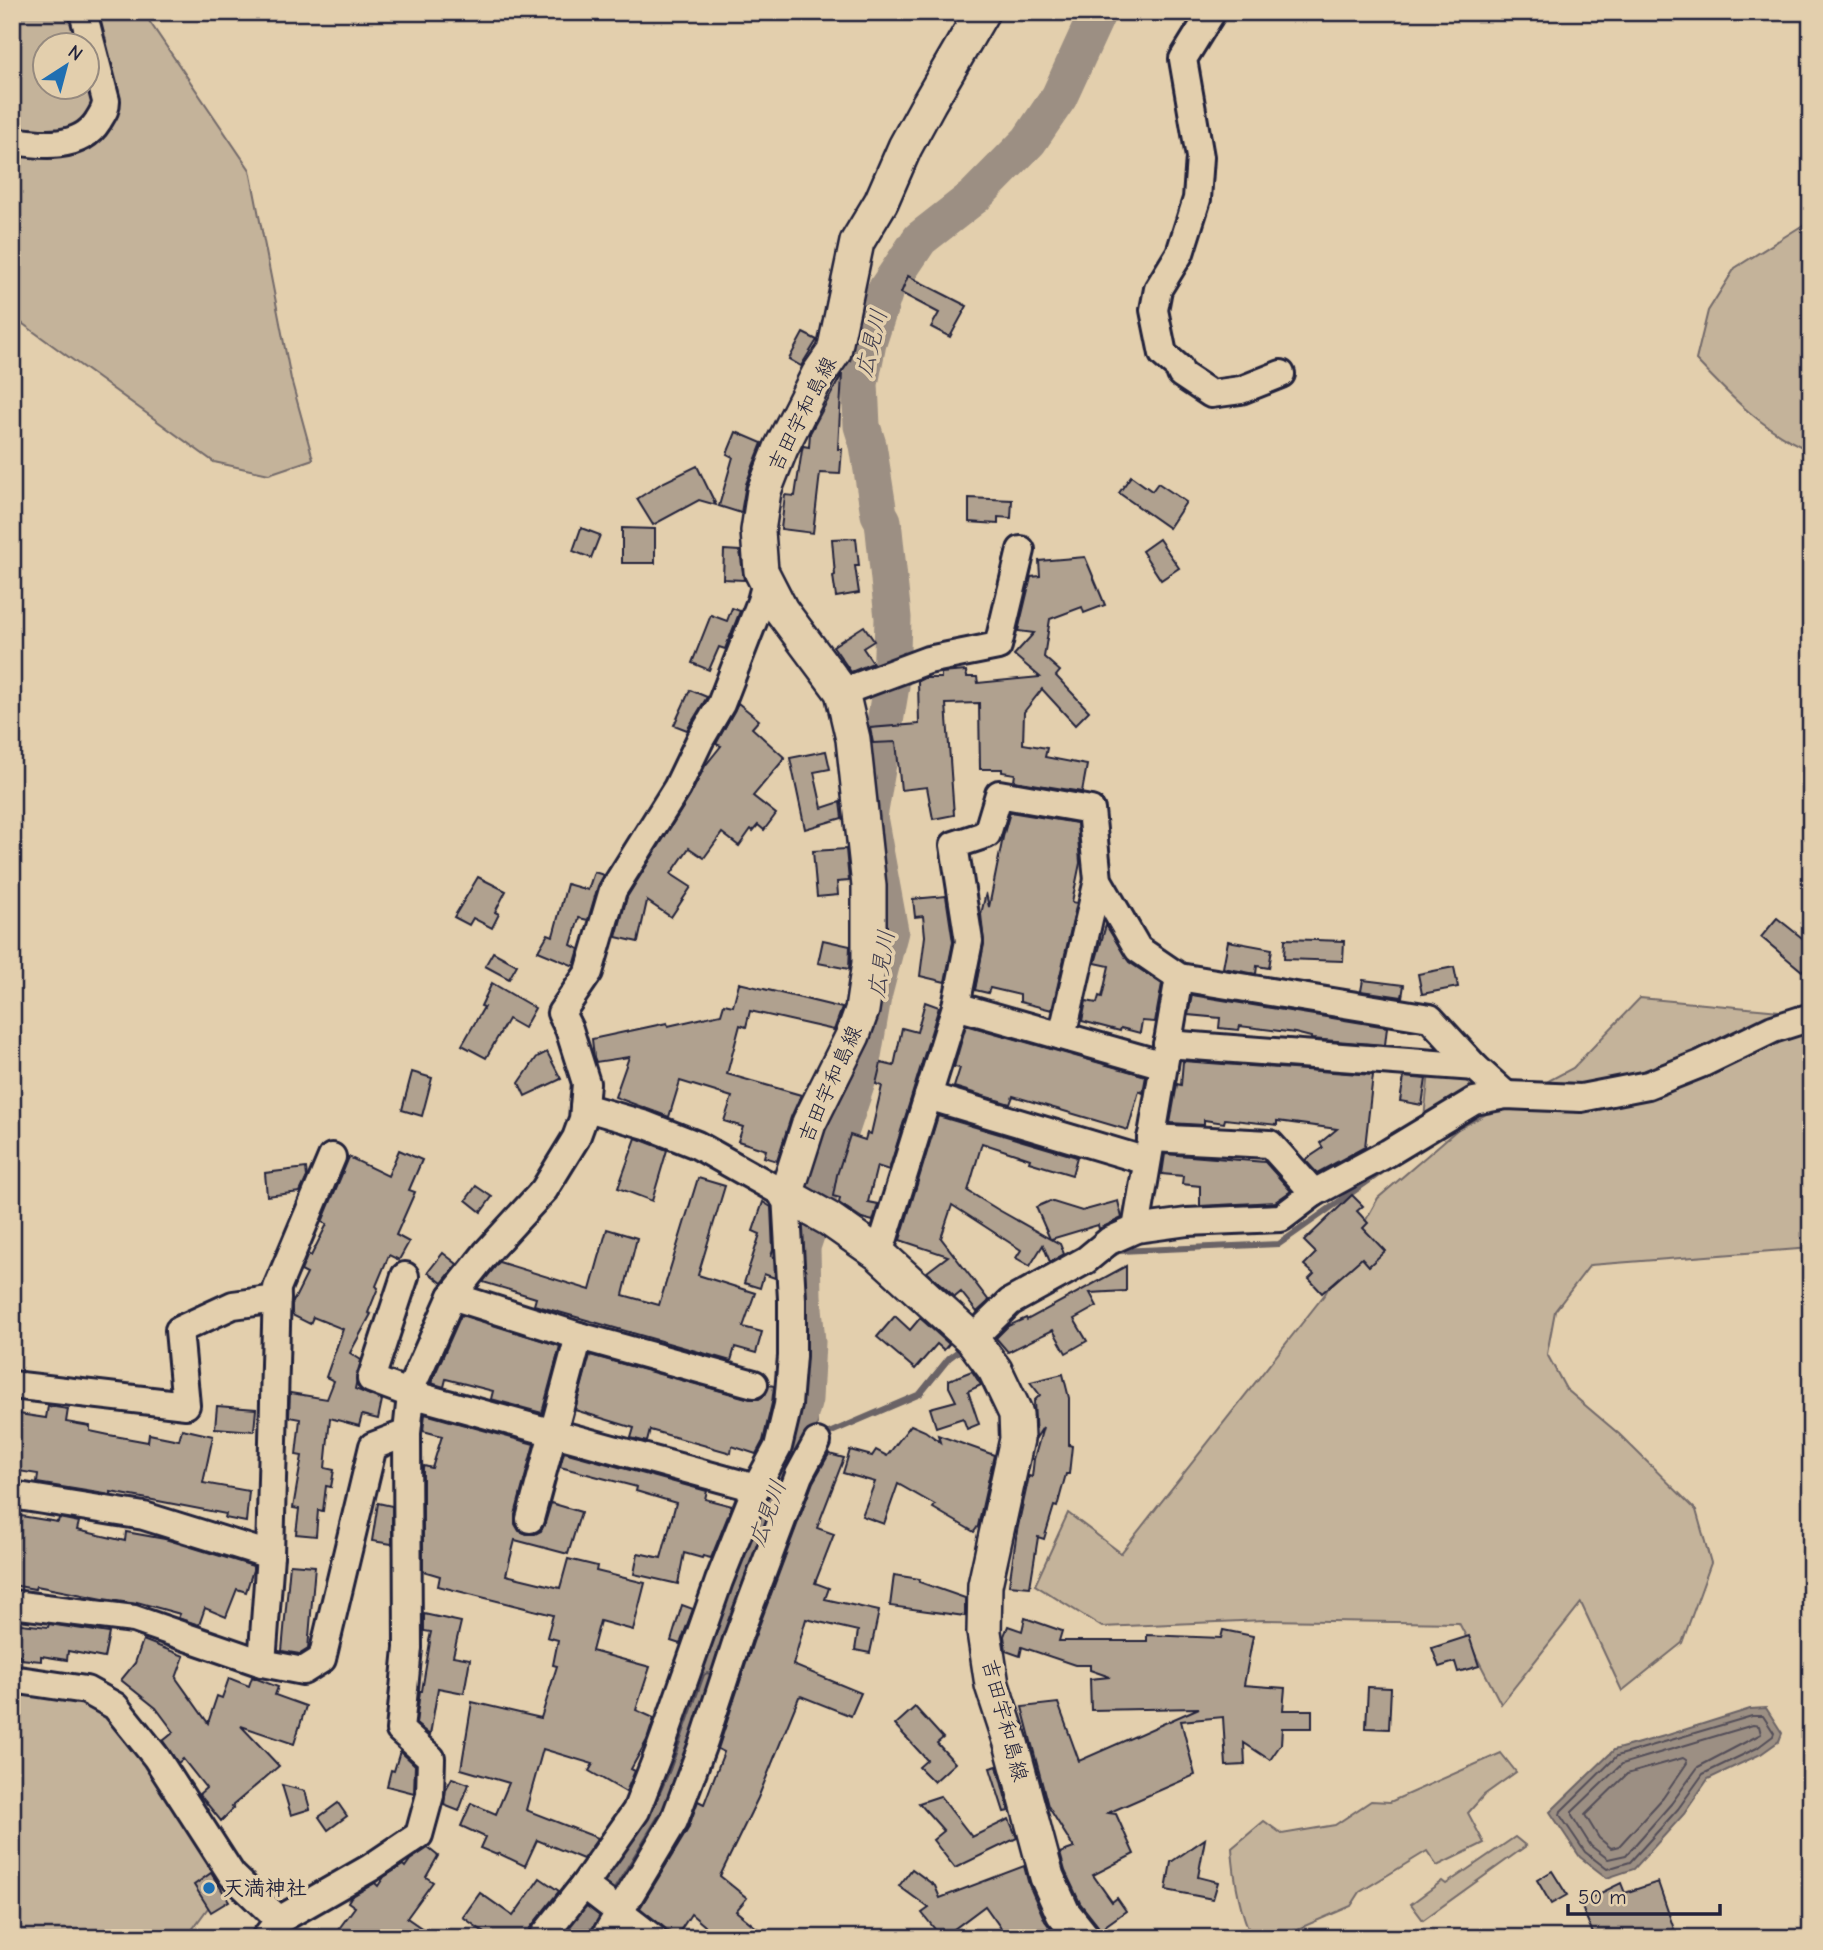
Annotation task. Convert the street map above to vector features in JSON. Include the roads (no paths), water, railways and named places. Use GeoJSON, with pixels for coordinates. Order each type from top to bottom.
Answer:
{"type":"FeatureCollection","features":[{"type":"Feature","properties":{"kind":"main road","name":"吉田宇和島線"},"geometry":{"type":"LineString","coordinates":[[982,12],[905,147],[881,202],[857,242],[834,352],[812,387],[781,448],[764,491],[758,531],[761,571],[766,582],[781,610],[842,692],[853,739],[869,886],[869,963],[862,1010],[853,1035],[809,1123],[805,1206],[879,1254],[972,1339],[995,1370],[1016,1413],[1017,1439],[985,1585],[984,1632],[992,1685],[1011,1742],[1047,1877],[1063,1913],[1083,1938]]}},
{"type":"Feature","properties":{"kind":"street"},"geometry":{"type":"LineString","coordinates":[[12,141],[43,146],[64,144],[92,131],[106,108],[83,12]]}},
{"type":"Feature","properties":{"kind":"street"},"geometry":{"type":"LineString","coordinates":[[1212,12],[1183,59],[1200,157],[1197,199],[1180,253],[1158,289],[1154,310],[1163,354],[1179,368],[1181,374],[1211,394],[1241,390],[1281,374]]}},
{"type":"Feature","properties":{"kind":"street"},"geometry":{"type":"LineString","coordinates":[[842,692],[928,660],[998,646],[1021,551]]}},
{"type":"Feature","properties":{"kind":"street"},"geometry":{"type":"LineString","coordinates":[[12,1679],[86,1690],[115,1706],[156,1757],[232,1875],[272,1929],[419,1835],[430,1795],[431,1758],[400,1730],[408,1648],[407,1433],[412,1386],[452,1296],[487,1252],[544,1190],[576,1138],[583,1119],[586,1083],[569,1029],[561,1013],[589,972],[614,890],[677,788],[721,704],[766,582]]}},
{"type":"Feature","properties":{"kind":"street"},"geometry":{"type":"LineString","coordinates":[[879,1254],[956,1006],[969,940],[954,845],[987,834],[999,794],[1091,810],[1098,880],[1062,1036]]}},
{"type":"Feature","properties":{"kind":"street"},"geometry":{"type":"LineString","coordinates":[[1098,880],[1138,949],[1179,977],[1430,1018],[1506,1096]]}},
{"type":"Feature","properties":{"kind":"street"},"geometry":{"type":"LineString","coordinates":[[1136,1229],[1179,977]]}},
{"type":"Feature","properties":{"kind":"street"},"geometry":{"type":"LineString","coordinates":[[956,1006],[1062,1036],[1166,1054],[1475,1067]]}},
{"type":"Feature","properties":{"kind":"street"},"geometry":{"type":"LineString","coordinates":[[972,1339],[1010,1302],[1086,1260],[1109,1241],[1136,1229],[1187,1222],[1281,1218],[1314,1193],[1388,1153],[1474,1101],[1506,1096],[1581,1098],[1648,1085],[1703,1063],[1773,1029],[1811,1017]]}},
{"type":"Feature","properties":{"kind":"street"},"geometry":{"type":"LineString","coordinates":[[928,1096],[1149,1150],[1270,1144],[1314,1193]]}},
{"type":"Feature","properties":{"kind":"street"},"geometry":{"type":"LineString","coordinates":[[542,1938],[586,1886],[636,1811],[664,1740],[719,1581],[756,1488],[778,1447],[788,1405],[792,1356],[792,1299],[805,1206],[697,1145],[646,1125],[584,1107]]}},
{"type":"Feature","properties":{"kind":"street"},"geometry":{"type":"LineString","coordinates":[[262,1663],[270,1555],[277,1288],[332,1157]]}},
{"type":"Feature","properties":{"kind":"street"},"geometry":{"type":"LineString","coordinates":[[405,1276],[371,1378],[411,1394],[756,1488]]}},
{"type":"Feature","properties":{"kind":"street"},"geometry":{"type":"LineString","coordinates":[[452,1296],[579,1336],[754,1384]]}},
{"type":"Feature","properties":{"kind":"street"},"geometry":{"type":"LineString","coordinates":[[12,1385],[186,1405],[179,1330],[233,1305],[276,1299]]}},
{"type":"Feature","properties":{"kind":"street"},"geometry":{"type":"LineString","coordinates":[[530,1519],[579,1336]]}},
{"type":"Feature","properties":{"kind":"street"},"geometry":{"type":"LineString","coordinates":[[12,1604],[134,1619],[262,1663],[303,1671],[322,1659],[373,1446],[407,1433]]}},
{"type":"Feature","properties":{"kind":"street"},"geometry":{"type":"LineString","coordinates":[[604,1938],[618,1909],[674,1821],[761,1575],[799,1475],[817,1442]]}},
{"type":"Feature","properties":{"kind":"street"},"geometry":{"type":"LineString","coordinates":[[12,1495],[144,1516],[270,1555]]}},
{"type":"Feature","properties":{"kind":"street"},"geometry":{"type":"LineString","coordinates":[[586,1886],[653,1938]]}},
{"type":"Feature","properties":{"kind":"water"},"geometry":{"type":"Polygon","coordinates":[[[795,1403],[816,1403],[817,1426],[801,1451],[670,1810],[592,1938],[550,1938],[626,1840],[795,1403]]]}},
{"type":"Feature","properties":{"kind":"water"},"geometry":{"type":"Polygon","coordinates":[[[1766,1708],[1782,1733],[1779,1741],[1761,1754],[1708,1779],[1684,1814],[1634,1869],[1607,1878],[1580,1857],[1550,1812],[1614,1750],[1750,1709],[1766,1708]]]}},
{"type":"Feature","properties":{"kind":"waterway","name":"広見川"},"geometry":{"type":"LineString","coordinates":[[790,1452],[804,1399],[807,1342],[802,1247],[860,1073],[873,997],[890,931],[869,817],[891,686],[893,618],[883,521],[879,514],[868,445],[862,426],[860,384],[868,343],[885,291],[920,239],[975,196],[1029,141],[1059,97],[1098,12]]}},
{"type":"Feature","properties":{"kind":"waterway"},"geometry":{"type":"LineString","coordinates":[[1107,1258],[1119,1251],[1279,1244],[1391,1165]]}},
{"type":"Feature","properties":{"kind":"waterway"},"geometry":{"type":"LineString","coordinates":[[822,1436],[920,1394],[949,1358],[964,1347]]}},
{"type":"Feature","properties":{"kind":"place","name":"天満神社"},"geometry":{"type":"Point","coordinates":[209,1888]}}]}
